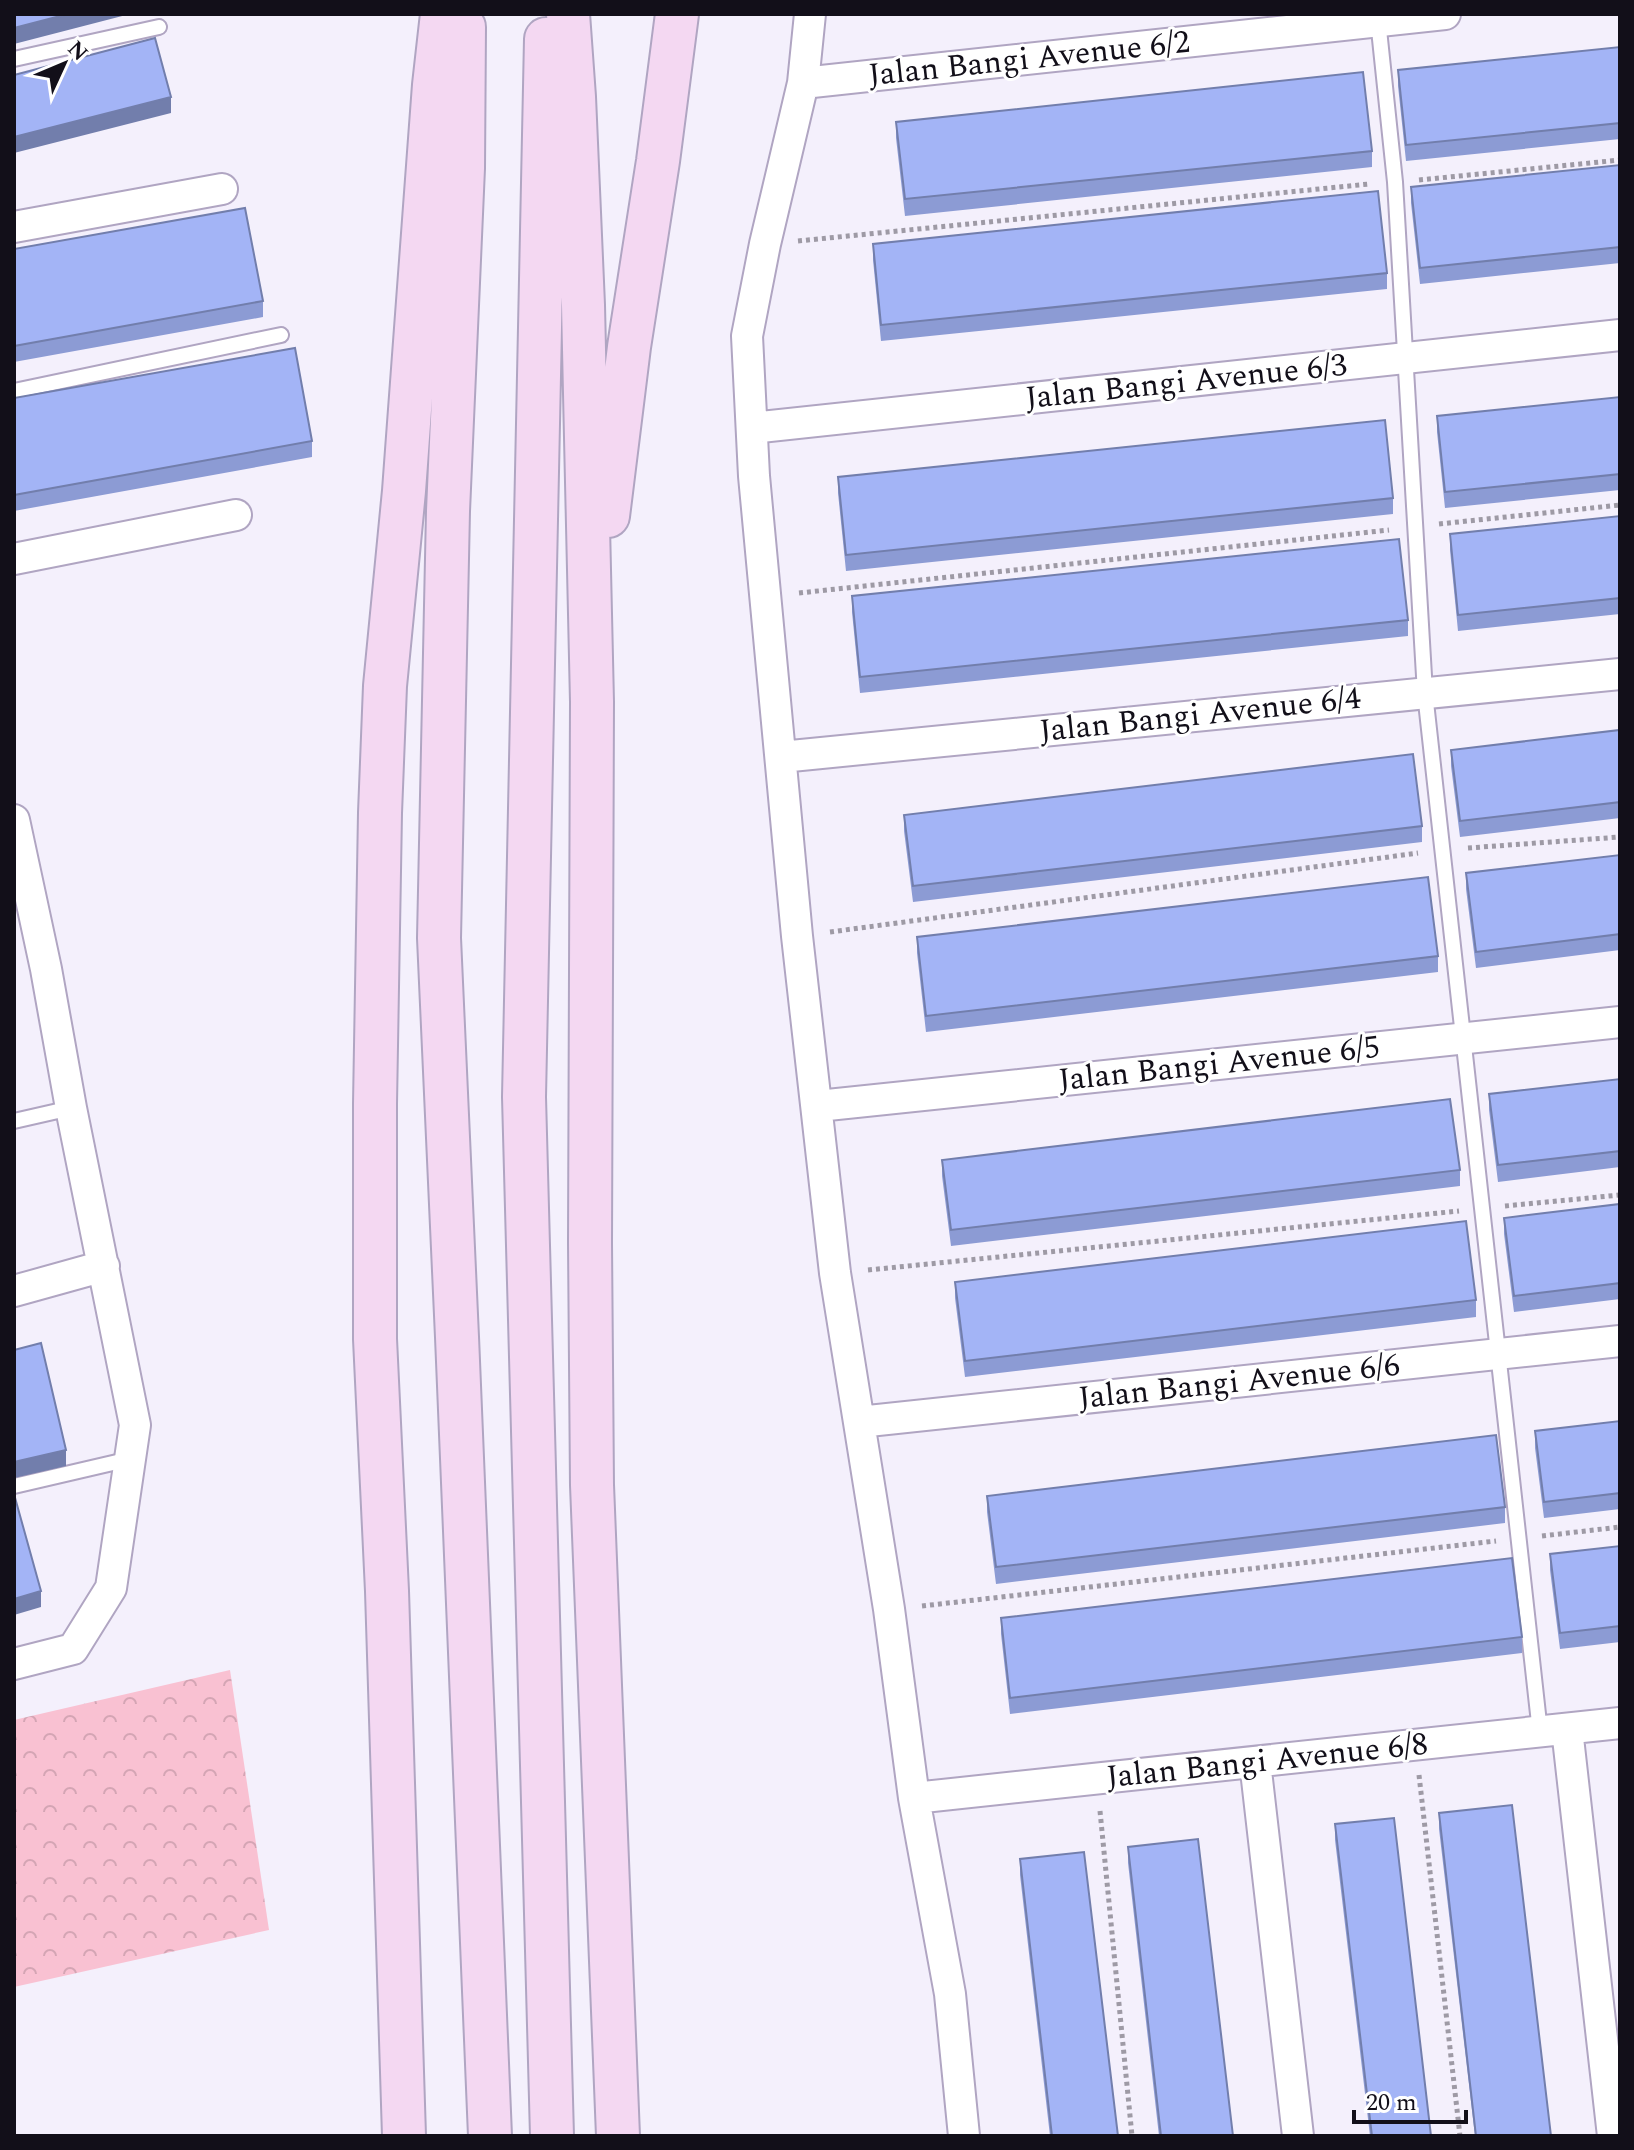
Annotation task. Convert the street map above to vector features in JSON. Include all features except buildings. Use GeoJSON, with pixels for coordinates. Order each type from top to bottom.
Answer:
{"type":"FeatureCollection","features":[{"type":"Feature","properties":{"kind":"main road"},"geometry":{"type":"LineString","coordinates":[[404,2136],[387,1591],[375,1339],[380,813],[385,686],[404,491],[442,14]]}},
{"type":"Feature","properties":{"kind":"main road"},"geometry":{"type":"LineString","coordinates":[[464,14],[463,168],[448,511],[439,938],[490,2136]]}},
{"type":"Feature","properties":{"kind":"main road"},"geometry":{"type":"LineString","coordinates":[[546,14],[524,1097],[552,2136]]}},
{"type":"Feature","properties":{"kind":"main road"},"geometry":{"type":"LineString","coordinates":[[568,14],[583,305],[592,702],[592,1485],[618,2136]]}},
{"type":"Feature","properties":{"kind":"main road"},"geometry":{"type":"LineString","coordinates":[[592,702],[609,505],[677,14]]}},
{"type":"Feature","properties":{"kind":"street"},"geometry":{"type":"LineString","coordinates":[[810,14],[803,83],[747,336],[754,476],[797,936],[835,1273],[889,1609],[914,1798],[950,1994],[964,2136]]}},
{"type":"Feature","properties":{"kind":"street","name":"Jalan Bangi Avenue 6/2"},"geometry":{"type":"LineString","coordinates":[[803,83],[1377,18],[1445,14]]}},
{"type":"Feature","properties":{"kind":"street"},"geometry":{"type":"LineString","coordinates":[[14,227],[222,189]]}},
{"type":"Feature","properties":{"kind":"street","name":"Jalan Bangi Avenue 6/3"},"geometry":{"type":"LineString","coordinates":[[752,428],[1620,335]]}},
{"type":"Feature","properties":{"kind":"street"},"geometry":{"type":"LineString","coordinates":[[14,559],[236,515]]}},
{"type":"Feature","properties":{"kind":"street","name":"Jalan Bangi Avenue 6/4"},"geometry":{"type":"LineString","coordinates":[[781,757],[1620,674]]}},
{"type":"Feature","properties":{"kind":"street"},"geometry":{"type":"LineString","coordinates":[[14,820],[23,904],[71,1108],[135,1425],[111,1588],[73,1649],[14,1664]]}},
{"type":"Feature","properties":{"kind":"street","name":"Jalan Bangi Avenue 6/5"},"geometry":{"type":"LineString","coordinates":[[818,1106],[1620,1022]]}},
{"type":"Feature","properties":{"kind":"street"},"geometry":{"type":"LineString","coordinates":[[14,1291],[104,1266]]}},
{"type":"Feature","properties":{"kind":"street","name":"Jalan Bangi Avenue 6/6"},"geometry":{"type":"LineString","coordinates":[[859,1422],[1620,1341]]}},
{"type":"Feature","properties":{"kind":"street","name":"Jalan Bangi Avenue 6/8"},"geometry":{"type":"LineString","coordinates":[[914,1798],[1620,1723]]}},
{"type":"Feature","properties":{"kind":"street"},"geometry":{"type":"LineString","coordinates":[[1554,1730],[1613,2136]]}},
{"type":"Feature","properties":{"kind":"street"},"geometry":{"type":"LineString","coordinates":[[1255,1762],[1298,2136]]}},
{"type":"Feature","properties":{"kind":"lane"},"geometry":{"type":"LineString","coordinates":[[1377,18],[1395,182],[1425,693],[1519,1538],[1554,1730]]}},
{"type":"Feature","properties":{"kind":"lane"},"geometry":{"type":"LineString","coordinates":[[14,59],[159,27]]}},
{"type":"Feature","properties":{"kind":"lane"},"geometry":{"type":"LineString","coordinates":[[14,391],[281,335]]}},
{"type":"Feature","properties":{"kind":"lane"},"geometry":{"type":"LineString","coordinates":[[14,1121],[71,1108]]}},
{"type":"Feature","properties":{"kind":"lane"},"geometry":{"type":"LineString","coordinates":[[14,1486],[130,1459]]}},
{"type":"Feature","properties":{"kind":"path"},"geometry":{"type":"LineString","coordinates":[[765,244],[1620,160]]}},
{"type":"Feature","properties":{"kind":"path"},"geometry":{"type":"LineString","coordinates":[[766,596],[1620,505]]}},
{"type":"Feature","properties":{"kind":"path"},"geometry":{"type":"LineString","coordinates":[[797,936],[1443,850],[1620,837]]}},
{"type":"Feature","properties":{"kind":"path"},"geometry":{"type":"LineString","coordinates":[[835,1273],[1620,1195]]}},
{"type":"Feature","properties":{"kind":"path"},"geometry":{"type":"LineString","coordinates":[[889,1609],[1620,1527]]}},
{"type":"Feature","properties":{"kind":"path"},"geometry":{"type":"LineString","coordinates":[[1415,1745],[1460,2136]]}},
{"type":"Feature","properties":{"kind":"path"},"geometry":{"type":"LineString","coordinates":[[1097,1779],[1132,2136]]}},
{"type":"Feature","properties":{"kind":"green space"},"geometry":{"type":"Polygon","coordinates":[[[230,1670],[269,1930],[14,1987],[14,1720],[230,1670]]]}}]}
